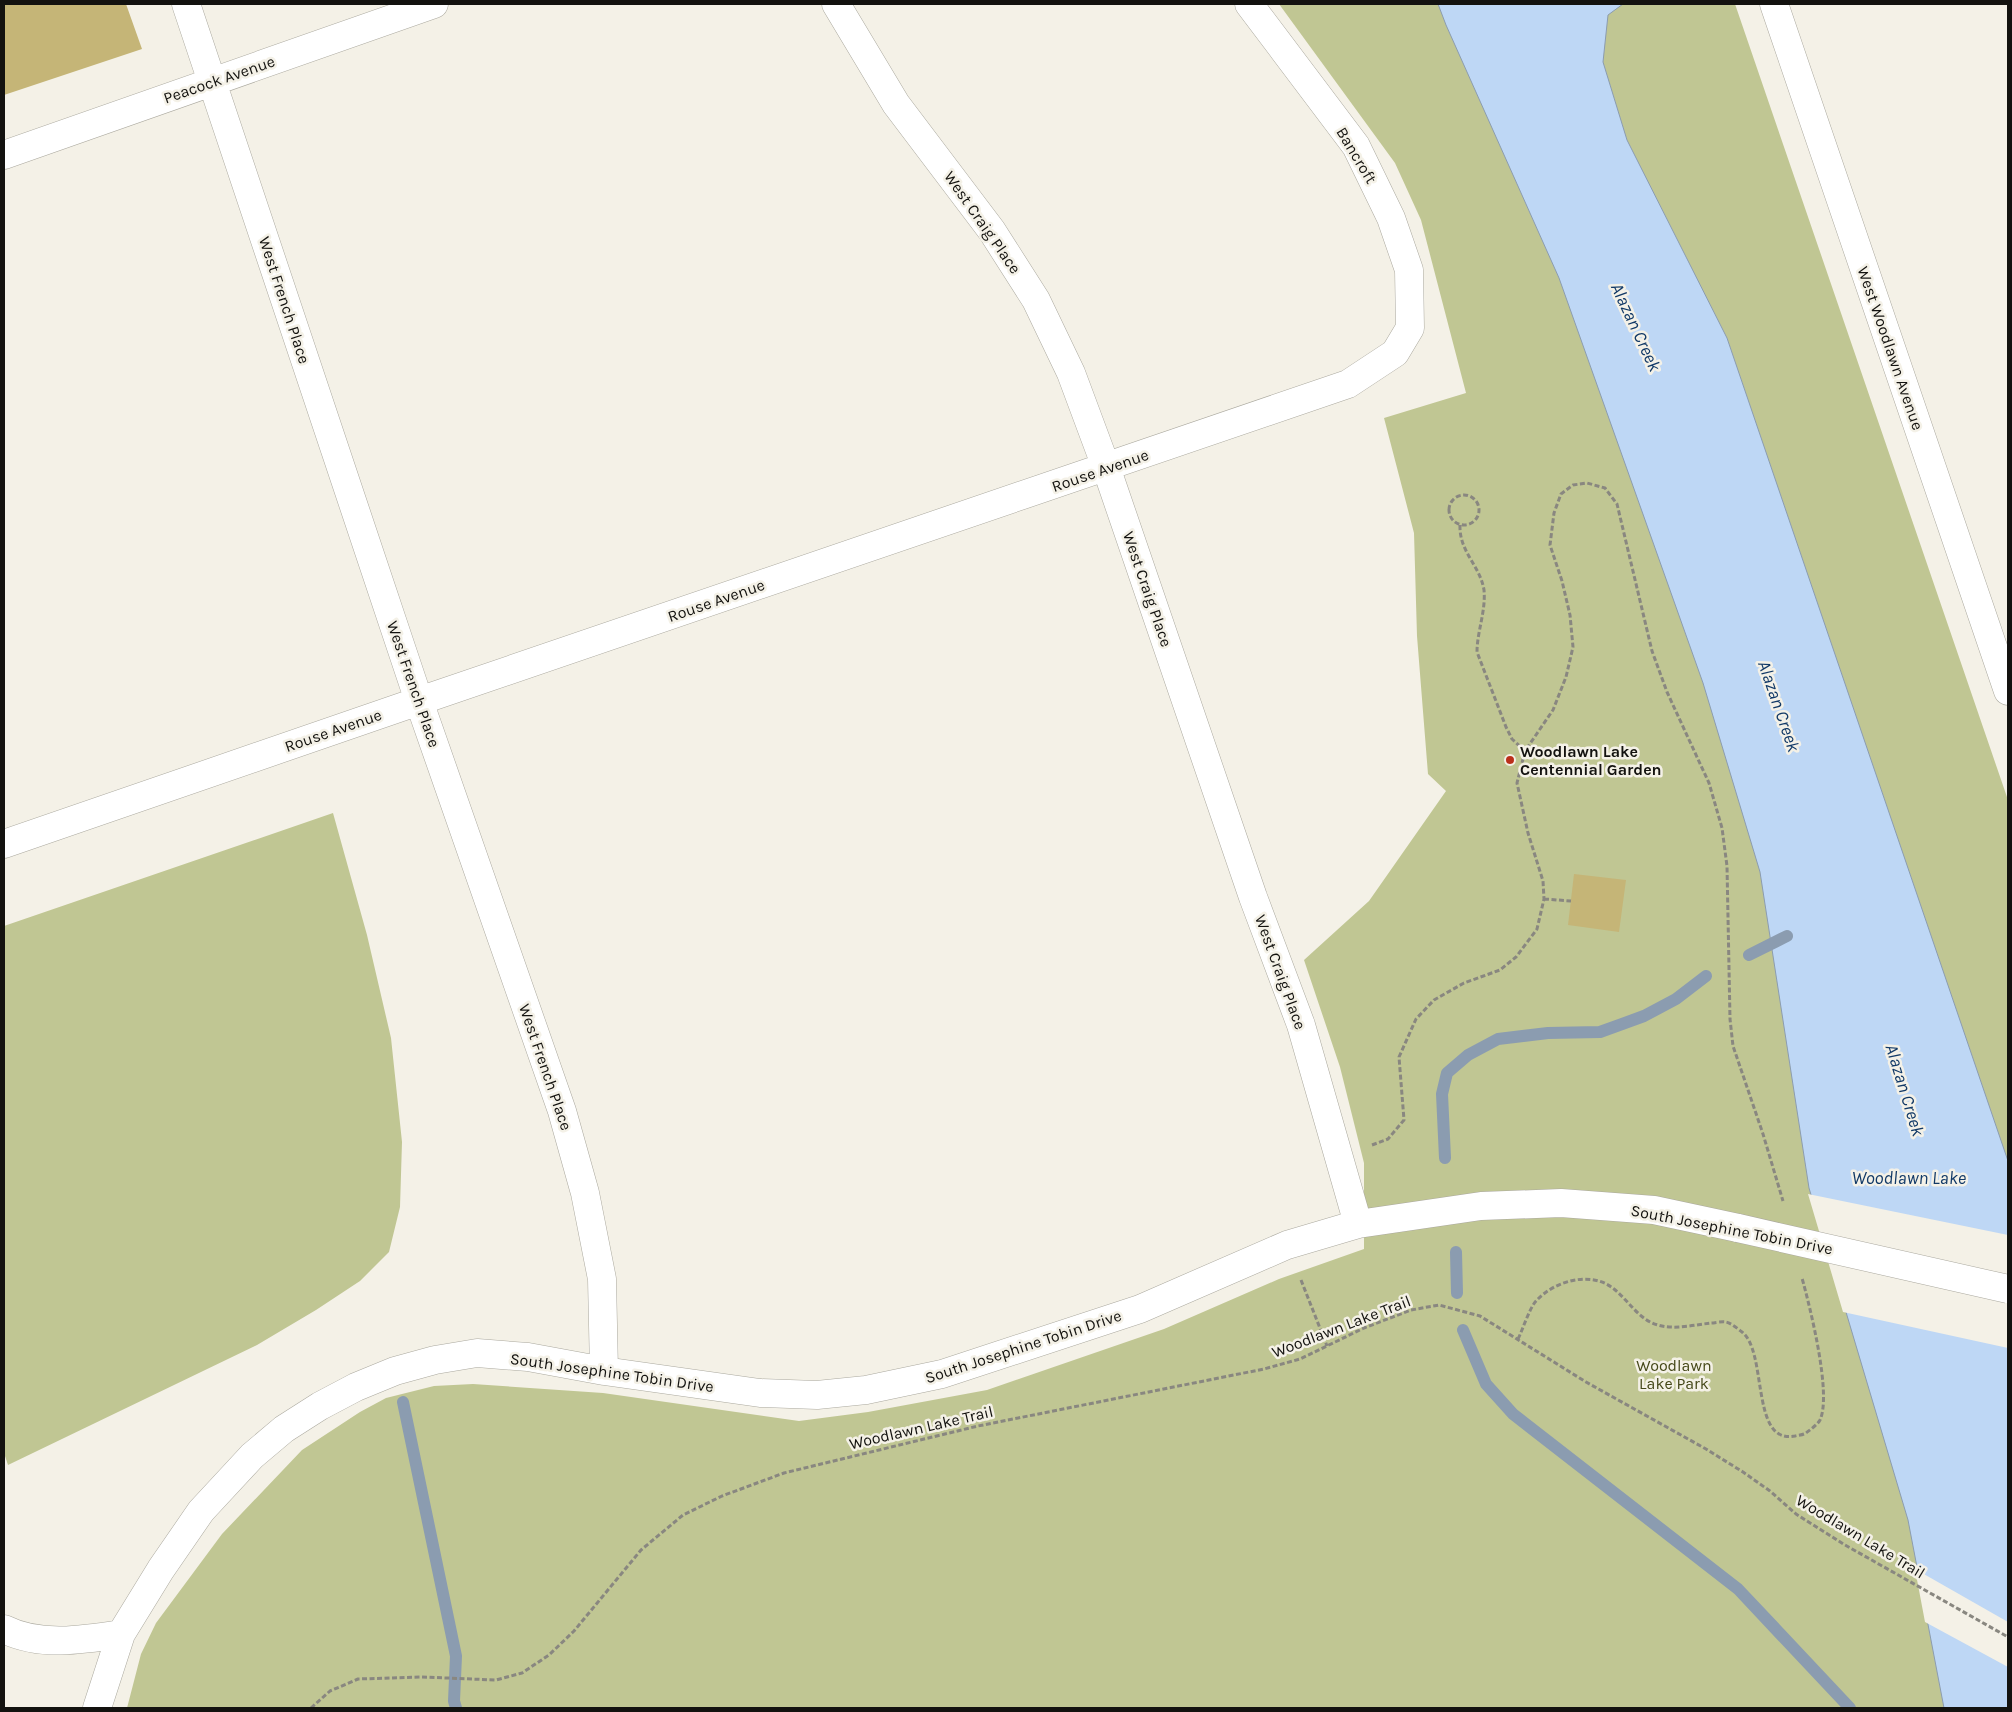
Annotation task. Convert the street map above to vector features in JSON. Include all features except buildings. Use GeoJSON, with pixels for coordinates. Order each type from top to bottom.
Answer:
{"type":"FeatureCollection","features":[{"type":"Feature","properties":{"kind":"street","name":"West French Place"},"geometry":{"type":"LineString","coordinates":[[186,4],[419,701],[562,1111],[585,1193],[602,1279],[604,1371]]}},
{"type":"Feature","properties":{"kind":"street","name":"Peacock Avenue"},"geometry":{"type":"LineString","coordinates":[[4,154],[434,4]]}},
{"type":"Feature","properties":{"kind":"street","name":"West Craig Place"},"geometry":{"type":"LineString","coordinates":[[836,4],[896,104],[992,231],[1036,300],[1072,374],[1106,467],[1253,898],[1301,1025],[1358,1224]]}},
{"type":"Feature","properties":{"kind":"street","name":"Bancroft"},"geometry":{"type":"LineString","coordinates":[[1249,4],[1356,146],[1391,218],[1409,270],[1410,328]]}},
{"type":"Feature","properties":{"kind":"street","name":"West Woodlawn Avenue"},"geometry":{"type":"LineString","coordinates":[[1774,4],[2008,691]]}},
{"type":"Feature","properties":{"kind":"street","name":"Rouse Avenue"},"geometry":{"type":"LineString","coordinates":[[4,844],[1348,384],[1396,353],[1410,328]]}},
{"type":"Feature","properties":{"kind":"street","name":"South Josephine Tobin Drive"},"geometry":{"type":"LineString","coordinates":[[97,1708],[121,1634],[161,1568],[201,1511],[252,1456],[284,1429],[320,1406],[356,1387],[395,1371],[435,1360],[477,1353],[528,1357],[604,1371],[760,1394],[816,1395],[866,1390],[942,1374],[1140,1309],[1287,1245],[1358,1224],[1481,1206],[1561,1202],[1654,1210],[2008,1289]]}},
{"type":"Feature","properties":{"kind":"street"},"geometry":{"type":"LineString","coordinates":[[4,1629],[40,1639],[82,1640],[121,1634]]}},
{"type":"Feature","properties":{"kind":"path"},"geometry":{"type":"LineString","coordinates":[[1365,1147],[1388,1139],[1404,1120],[1398,1057],[1416,1019],[1434,1000],[1464,983],[1500,970],[1516,957],[1537,929],[1544,900],[1543,881],[1528,833],[1517,783],[1525,751],[1552,710],[1566,677],[1573,647],[1570,615],[1562,581],[1550,545],[1554,513],[1561,494],[1573,485],[1587,483],[1605,488],[1617,504],[1652,651],[1667,692],[1708,783],[1722,828],[1727,866],[1730,1019],[1734,1046],[1769,1151],[1785,1210]]}},
{"type":"Feature","properties":{"kind":"path"},"geometry":{"type":"LineString","coordinates":[[1465,495],[1477,503],[1479,513],[1474,521],[1466,525],[1460,525],[1452,520],[1450,506],[1456,498],[1465,495]]}},
{"type":"Feature","properties":{"kind":"path"},"geometry":{"type":"LineString","coordinates":[[1460,525],[1462,546],[1482,580],[1484,592],[1477,652],[1506,727],[1512,739],[1525,751]]}},
{"type":"Feature","properties":{"kind":"path"},"geometry":{"type":"LineString","coordinates":[[1544,900],[1571,901]]}},
{"type":"Feature","properties":{"kind":"path"},"geometry":{"type":"LineString","coordinates":[[1518,1339],[1535,1302],[1559,1284],[1574,1280],[1600,1281],[1613,1288],[1638,1313],[1657,1325],[1681,1327],[1725,1322],[1744,1333],[1754,1353],[1766,1418],[1777,1434],[1787,1438],[1805,1434],[1820,1420],[1823,1400],[1822,1374],[1814,1323],[1802,1276]]}},
{"type":"Feature","properties":{"kind":"path"},"geometry":{"type":"LineString","coordinates":[[1301,1280],[1327,1346]]}},
{"type":"Feature","properties":{"kind":"path","name":"Woodlawn Lake Trail"},"geometry":{"type":"LineString","coordinates":[[311,1708],[330,1691],[358,1679],[422,1677],[496,1680],[522,1673],[549,1655],[574,1631],[641,1550],[683,1516],[722,1496],[784,1473],[978,1426],[1264,1369],[1300,1359],[1364,1328],[1411,1310],[1439,1305],[1480,1316],[1586,1382],[1706,1449],[1770,1491],[1796,1514],[1845,1545],[2008,1637]]}},
{"type":"Feature","properties":{"kind":"green space","name":"Woodlawn Lake Park"},"geometry":{"type":"Polygon","coordinates":[[[1279,4],[1735,4],[2008,800],[2008,1708],[127,1708],[141,1654],[156,1623],[222,1534],[302,1450],[360,1412],[386,1398],[434,1386],[473,1384],[603,1393],[799,1421],[868,1412],[987,1390],[1164,1329],[1279,1279],[1364,1249],[1364,1163],[1340,1067],[1304,960],[1369,901],[1446,791],[1428,774],[1417,636],[1414,533],[1384,418],[1466,393],[1421,220],[1395,163],[1279,4]]]}},
{"type":"Feature","properties":{"kind":"green space"},"geometry":{"type":"Polygon","coordinates":[[[333,813],[367,935],[391,1038],[402,1142],[400,1207],[389,1252],[360,1281],[257,1345],[8,1465],[4,1453],[4,926],[333,813]]]}},
{"type":"Feature","properties":{"kind":"water","name":"Woodlawn Lake"},"geometry":{"type":"Polygon","coordinates":[[[1438,4],[1623,4],[1608,15],[1603,62],[1627,140],[1727,338],[2008,1161],[2008,1708],[1944,1708],[1908,1520],[1809,1188],[1760,872],[1703,683],[1559,278],[1438,4]]]}},
{"type":"Feature","properties":{"kind":"pier"},"geometry":{"type":"Polygon","coordinates":[[[1808,1194],[2008,1235],[2008,1348],[1843,1312],[1808,1194]]]}},
{"type":"Feature","properties":{"kind":"pier"},"geometry":{"type":"Polygon","coordinates":[[[1915,1569],[2008,1622],[2008,1667],[1925,1622],[1915,1569]]]}},
{"type":"Feature","properties":{"kind":"waterway"},"geometry":{"type":"LineString","coordinates":[[1749,955],[1787,936]]}},
{"type":"Feature","properties":{"kind":"waterway"},"geometry":{"type":"LineString","coordinates":[[1445,1158],[1442,1094],[1447,1073],[1468,1055],[1498,1039],[1548,1033],[1600,1032],[1644,1016],[1676,999],[1706,976]]}},
{"type":"Feature","properties":{"kind":"waterway"},"geometry":{"type":"LineString","coordinates":[[1456,1252],[1457,1293]]}},
{"type":"Feature","properties":{"kind":"waterway"},"geometry":{"type":"LineString","coordinates":[[1463,1330],[1486,1384],[1513,1414],[1738,1589],[1850,1708]]}},
{"type":"Feature","properties":{"kind":"waterway"},"geometry":{"type":"LineString","coordinates":[[403,1402],[456,1656],[454,1701],[456,1708]]}},
{"type":"Feature","properties":{"kind":"place","name":"Woodlawn Lake Centennial Garden"},"geometry":{"type":"Point","coordinates":[1510,760]}},
{"type":"Feature","properties":{"kind":"water label","name":"Alazan Creek"},"geometry":{"type":"Point","coordinates":[1636,327]}},
{"type":"Feature","properties":{"kind":"water label","name":"Alazan Creek"},"geometry":{"type":"Point","coordinates":[1779,706]}},
{"type":"Feature","properties":{"kind":"water label","name":"Alazan Creek"},"geometry":{"type":"Point","coordinates":[1905,1090]}}]}
